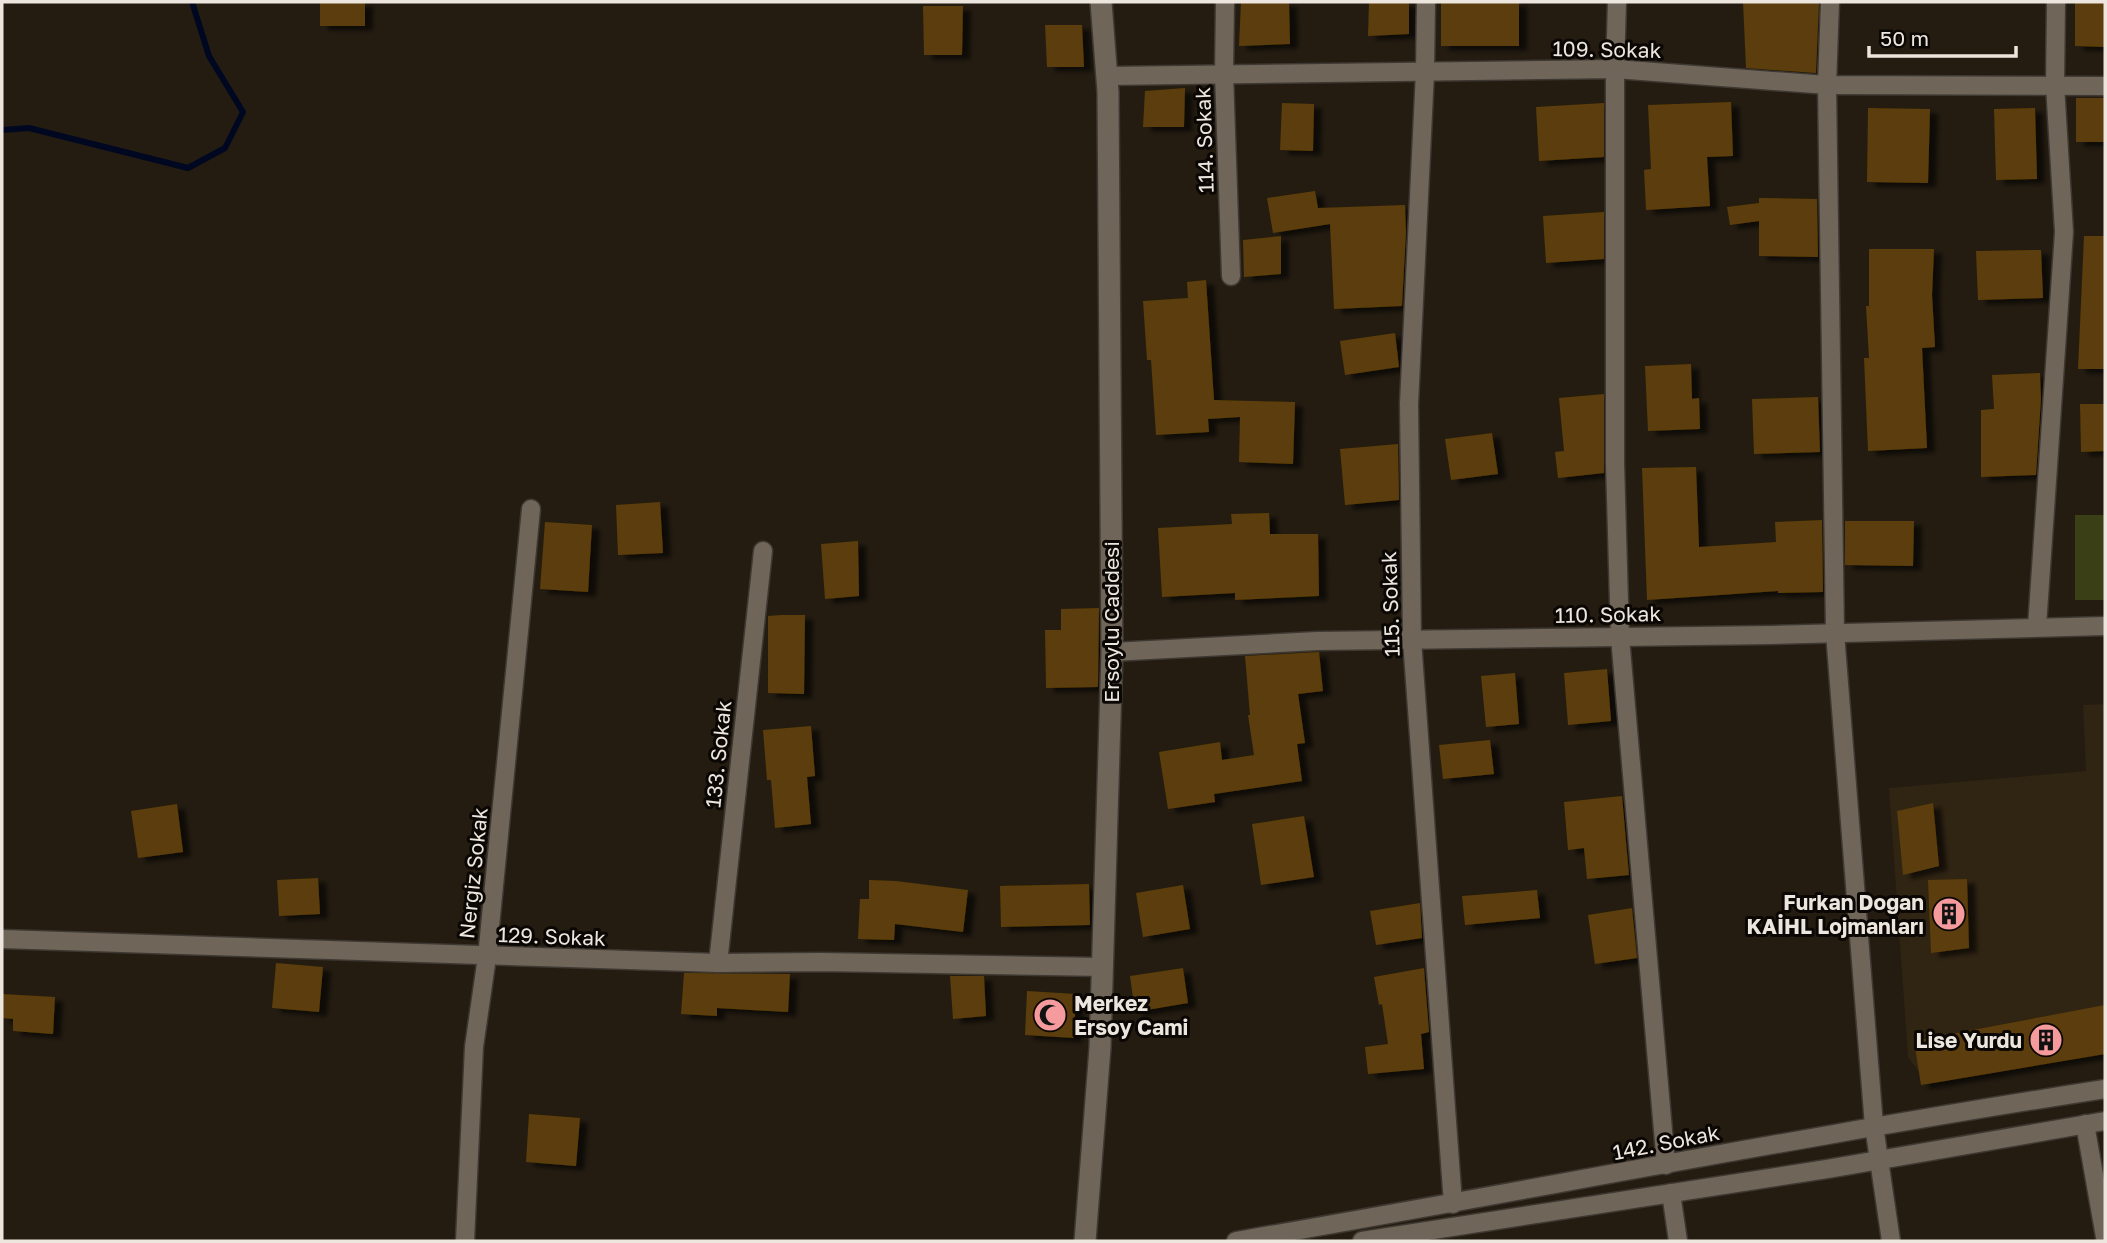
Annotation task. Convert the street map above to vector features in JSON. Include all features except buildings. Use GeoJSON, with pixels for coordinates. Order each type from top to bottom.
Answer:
{"type":"FeatureCollection","features":[{"type":"Feature","properties":{"kind":"street","name":"Ersoylu Caddesi"},"geometry":{"type":"LineString","coordinates":[[1085,1241],[1100,1048],[1112,652],[1107,76],[1101,2]]}},
{"type":"Feature","properties":{"kind":"street","name":"114. Sokak"},"geometry":{"type":"LineString","coordinates":[[1225,2],[1224,74],[1231,276]]}},
{"type":"Feature","properties":{"kind":"street","name":"115. Sokak"},"geometry":{"type":"LineString","coordinates":[[1426,2],[1409,404],[1412,640],[1453,1204]]}},
{"type":"Feature","properties":{"kind":"street"},"geometry":{"type":"LineString","coordinates":[[1617,2],[1615,463],[1620,637],[1666,1165]]}},
{"type":"Feature","properties":{"kind":"street"},"geometry":{"type":"LineString","coordinates":[[1830,2],[1827,85],[1835,633],[1874,1126],[1891,1241]]}},
{"type":"Feature","properties":{"kind":"street"},"geometry":{"type":"LineString","coordinates":[[2038,627],[2064,232],[2055,85],[2056,2]]}},
{"type":"Feature","properties":{"kind":"street","name":"109. Sokak"},"geometry":{"type":"LineString","coordinates":[[1107,76],[1615,69],[1827,85],[2105,86]]}},
{"type":"Feature","properties":{"kind":"street","name":"Nergiz Sokak"},"geometry":{"type":"LineString","coordinates":[[465,1241],[474,1047],[487,957],[531,509]]}},
{"type":"Feature","properties":{"kind":"street","name":"133. Sokak"},"geometry":{"type":"LineString","coordinates":[[719,963],[763,551]]}},
{"type":"Feature","properties":{"kind":"street","name":"110. Sokak"},"geometry":{"type":"LineString","coordinates":[[1112,652],[1317,640],[1620,637],[2105,626]]}},
{"type":"Feature","properties":{"kind":"street","name":"129. Sokak"},"geometry":{"type":"LineString","coordinates":[[2,939],[719,963],[821,961],[1102,967]]}},
{"type":"Feature","properties":{"kind":"street","name":"142. Sokak"},"geometry":{"type":"LineString","coordinates":[[1236,1241],[1874,1126],[2105,1089]]}},
{"type":"Feature","properties":{"kind":"street"},"geometry":{"type":"LineString","coordinates":[[1362,1241],[1460,1234],[1671,1193],[2105,1121]]}},
{"type":"Feature","properties":{"kind":"street"},"geometry":{"type":"LineString","coordinates":[[2085,1124],[2105,1237]]}},
{"type":"Feature","properties":{"kind":"street"},"geometry":{"type":"LineString","coordinates":[[1671,1193],[1678,1241]]}},
{"type":"Feature","properties":{"kind":"shaded area"},"geometry":{"type":"Polygon","coordinates":[[[2105,704],[2105,1054],[1925,1080],[1908,1057],[1889,788],[2086,771],[2083,705],[2105,704]]]}},
{"type":"Feature","properties":{"kind":"green space"},"geometry":{"type":"Polygon","coordinates":[[[2075,515],[2105,515],[2105,600],[2075,600],[2075,515]]]}},
{"type":"Feature","properties":{"kind":"waterway"},"geometry":{"type":"LineString","coordinates":[[2,130],[29,128],[188,168],[225,148],[243,112],[209,56],[192,2]]}},
{"type":"Feature","properties":{"kind":"place","name":"Furkan Doğan KAİHL Lojmanları"},"geometry":{"type":"Point","coordinates":[1949,914]}},
{"type":"Feature","properties":{"kind":"place","name":"Merkez Ersoy Cami"},"geometry":{"type":"Point","coordinates":[1050,1015]}},
{"type":"Feature","properties":{"kind":"place","name":"Lise Yurdu"},"geometry":{"type":"Point","coordinates":[2046,1040]}}]}
